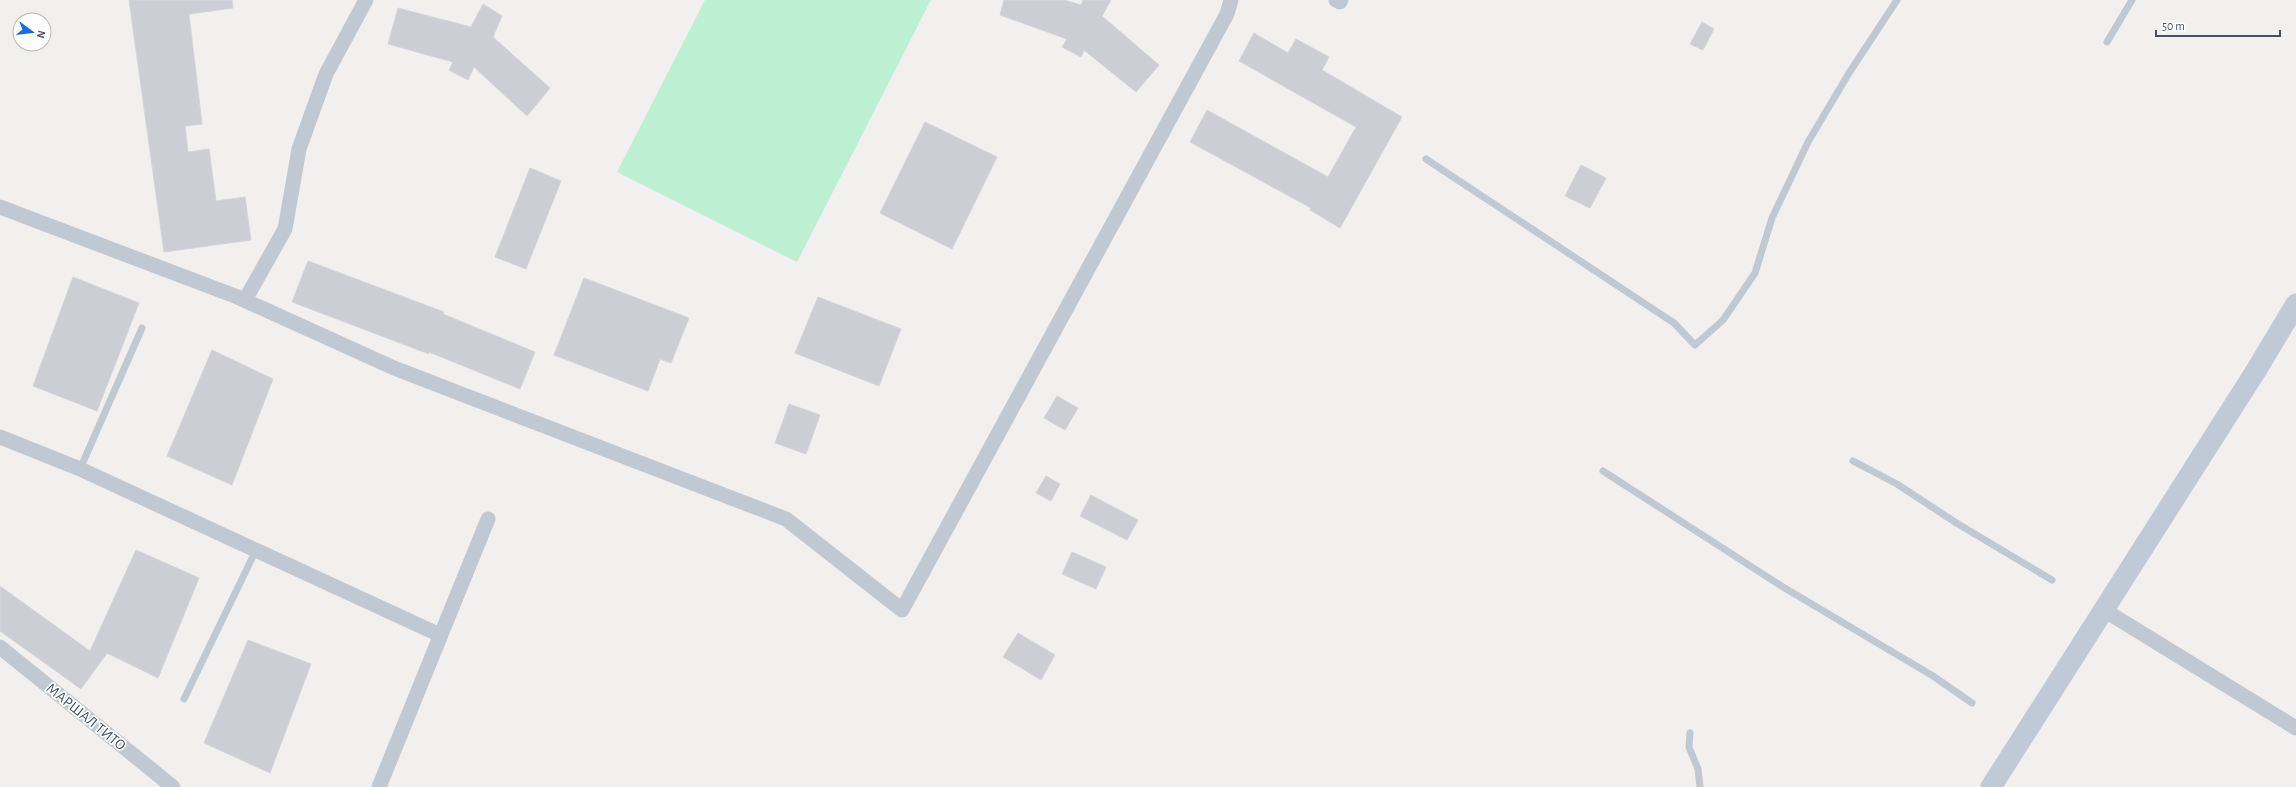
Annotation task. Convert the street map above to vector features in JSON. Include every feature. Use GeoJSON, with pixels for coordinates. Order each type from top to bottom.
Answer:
{"type":"FeatureCollection","features":[{"type":"Feature","properties":{"kind":"main road"},"geometry":{"type":"LineString","coordinates":[[1991,787],[2258,369],[2296,304]]}},
{"type":"Feature","properties":{"kind":"street"},"geometry":{"type":"LineString","coordinates":[[245,300],[285,228],[299,149],[326,74],[366,0]]}},
{"type":"Feature","properties":{"kind":"street"},"geometry":{"type":"LineString","coordinates":[[0,207],[245,300],[394,368],[786,519],[902,610],[1227,14],[1231,0]]}},
{"type":"Feature","properties":{"kind":"street"},"geometry":{"type":"LineString","coordinates":[[1336,0],[1341,0]]}},
{"type":"Feature","properties":{"kind":"street"},"geometry":{"type":"LineString","coordinates":[[0,437],[80,469],[440,635]]}},
{"type":"Feature","properties":{"kind":"street"},"geometry":{"type":"LineString","coordinates":[[379,787],[488,519]]}},
{"type":"Feature","properties":{"kind":"street"},"geometry":{"type":"LineString","coordinates":[[2104,610],[2296,728]]}},
{"type":"Feature","properties":{"kind":"street","name":"МАРШАЛ ТИТО"},"geometry":{"type":"LineString","coordinates":[[0,647],[173,787]]}},
{"type":"Feature","properties":{"kind":"lane"},"geometry":{"type":"LineString","coordinates":[[1426,159],[1674,323],[1696,345],[1723,320],[1755,273],[1772,218],[1808,142],[1848,72],[1897,0]]}},
{"type":"Feature","properties":{"kind":"lane"},"geometry":{"type":"LineString","coordinates":[[2107,42],[2132,0]]}},
{"type":"Feature","properties":{"kind":"lane"},"geometry":{"type":"LineString","coordinates":[[80,469],[142,328]]}},
{"type":"Feature","properties":{"kind":"lane"},"geometry":{"type":"LineString","coordinates":[[1853,461],[1897,484],[1958,524],[2052,580]]}},
{"type":"Feature","properties":{"kind":"lane"},"geometry":{"type":"LineString","coordinates":[[1603,471],[1783,587],[1933,676],[1972,703]]}},
{"type":"Feature","properties":{"kind":"lane"},"geometry":{"type":"LineString","coordinates":[[184,699],[256,550]]}},
{"type":"Feature","properties":{"kind":"lane"},"geometry":{"type":"LineString","coordinates":[[1690,732],[1689,747],[1698,769],[1700,787]]}},
{"type":"Feature","properties":{"kind":"green space"},"geometry":{"type":"Polygon","coordinates":[[[705,0],[931,0],[797,262],[617,172],[705,0]]]}},
{"type":"Feature","properties":{"kind":"building"},"geometry":{"type":"Polygon","coordinates":[[[129,0],[232,0],[233,8],[189,14],[202,124],[185,126],[188,152],[209,149],[216,201],[245,197],[251,240],[164,252],[129,0]]]}},
{"type":"Feature","properties":{"kind":"building"},"geometry":{"type":"Polygon","coordinates":[[[1004,0],[1064,0],[1081,5],[1083,0],[1111,0],[1102,16],[1159,65],[1136,92],[1084,50],[1081,57],[1062,47],[1067,39],[1000,15],[1004,0]]]}},
{"type":"Feature","properties":{"kind":"building"},"geometry":{"type":"Polygon","coordinates":[[[483,4],[502,16],[493,37],[550,88],[527,116],[474,67],[468,80],[449,70],[453,62],[388,44],[398,8],[471,27],[483,4]]]}},
{"type":"Feature","properties":{"kind":"building"},"geometry":{"type":"Polygon","coordinates":[[[1702,22],[1714,29],[1703,50],[1690,44],[1702,22]]]}},
{"type":"Feature","properties":{"kind":"building"},"geometry":{"type":"Polygon","coordinates":[[[1254,33],[1288,53],[1296,39],[1329,57],[1322,70],[1402,117],[1340,228],[1310,210],[1311,208],[1190,142],[1207,110],[1328,177],[1356,127],[1239,61],[1254,33]]]}},
{"type":"Feature","properties":{"kind":"building"},"geometry":{"type":"Polygon","coordinates":[[[925,122],[997,157],[952,249],[880,213],[925,122]]]}},
{"type":"Feature","properties":{"kind":"building"},"geometry":{"type":"Polygon","coordinates":[[[1581,165],[1606,178],[1590,208],[1565,196],[1581,165]]]}},
{"type":"Feature","properties":{"kind":"building"},"geometry":{"type":"Polygon","coordinates":[[[530,168],[561,181],[526,269],[495,257],[530,168]]]}},
{"type":"Feature","properties":{"kind":"building"},"geometry":{"type":"Polygon","coordinates":[[[308,261],[444,312],[443,314],[535,352],[520,389],[429,352],[429,354],[292,302],[308,261]]]}},
{"type":"Feature","properties":{"kind":"building"},"geometry":{"type":"Polygon","coordinates":[[[73,277],[139,303],[97,411],[33,386],[73,277]]]}},
{"type":"Feature","properties":{"kind":"building"},"geometry":{"type":"Polygon","coordinates":[[[584,278],[689,318],[671,363],[660,359],[648,391],[554,355],[584,278]]]}},
{"type":"Feature","properties":{"kind":"building"},"geometry":{"type":"Polygon","coordinates":[[[818,297],[901,329],[879,386],[795,353],[818,297]]]}},
{"type":"Feature","properties":{"kind":"building"},"geometry":{"type":"Polygon","coordinates":[[[212,350],[273,379],[232,485],[167,456],[212,350]]]}},
{"type":"Feature","properties":{"kind":"building"},"geometry":{"type":"Polygon","coordinates":[[[1057,396],[1078,408],[1065,430],[1044,418],[1057,396]]]}},
{"type":"Feature","properties":{"kind":"building"},"geometry":{"type":"Polygon","coordinates":[[[789,404],[820,415],[806,454],[775,443],[789,404]]]}},
{"type":"Feature","properties":{"kind":"building"},"geometry":{"type":"Polygon","coordinates":[[[1046,476],[1060,484],[1051,501],[1036,493],[1046,476]]]}},
{"type":"Feature","properties":{"kind":"building"},"geometry":{"type":"Polygon","coordinates":[[[1091,495],[1138,520],[1127,540],[1080,516],[1091,495]]]}},
{"type":"Feature","properties":{"kind":"building"},"geometry":{"type":"Polygon","coordinates":[[[136,550],[199,578],[158,678],[107,653],[81,689],[0,631],[0,586],[90,651],[136,550]]]}},
{"type":"Feature","properties":{"kind":"building"},"geometry":{"type":"Polygon","coordinates":[[[1072,552],[1106,567],[1096,589],[1062,574],[1072,552]]]}},
{"type":"Feature","properties":{"kind":"building"},"geometry":{"type":"Polygon","coordinates":[[[1018,633],[1055,655],[1041,680],[1003,657],[1018,633]]]}},
{"type":"Feature","properties":{"kind":"building"},"geometry":{"type":"Polygon","coordinates":[[[248,640],[311,664],[270,773],[204,743],[248,640]]]}}]}
